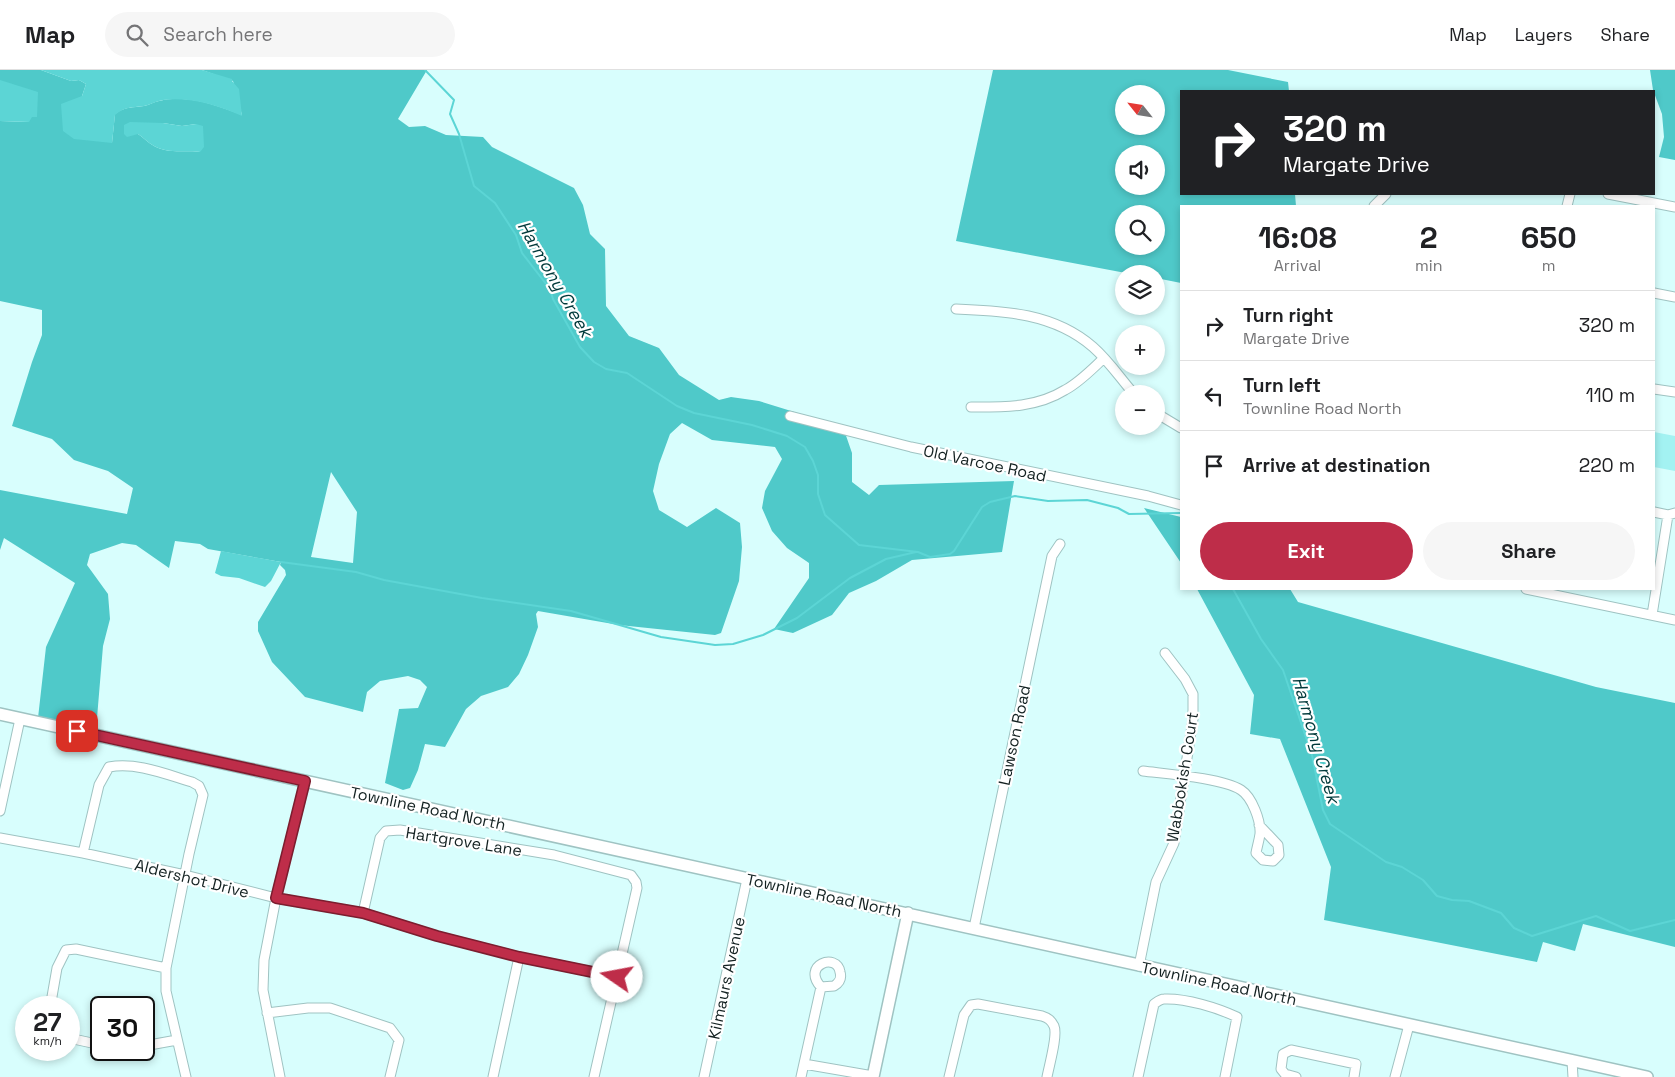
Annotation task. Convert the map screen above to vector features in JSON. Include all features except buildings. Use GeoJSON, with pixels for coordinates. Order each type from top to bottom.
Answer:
{"type":"FeatureCollection","features":[{"type":"Feature","properties":{"kind":"main road","name":"Townline Road North"},"geometry":{"type":"LineString","coordinates":[[0,714],[1647,1077]]}},
{"type":"Feature","properties":{"kind":"main road"},"geometry":{"type":"LineString","coordinates":[[873,1076],[908,913]]}},
{"type":"Feature","properties":{"kind":"street"},"geometry":{"type":"LineString","coordinates":[[1375,205],[1385,195]]}},
{"type":"Feature","properties":{"kind":"street"},"geometry":{"type":"LineString","coordinates":[[1618,195],[1638,197],[1675,208]]}},
{"type":"Feature","properties":{"kind":"street"},"geometry":{"type":"LineString","coordinates":[[1655,293],[1675,297]]}},
{"type":"Feature","properties":{"kind":"street"},"geometry":{"type":"LineString","coordinates":[[956,309],[999,310],[1047,320],[1080,338],[1104,358],[1126,385]]}},
{"type":"Feature","properties":{"kind":"street"},"geometry":{"type":"LineString","coordinates":[[971,407],[1010,407],[1048,399],[1067,390],[1104,358]]}},
{"type":"Feature","properties":{"kind":"street"},"geometry":{"type":"LineString","coordinates":[[1655,388],[1675,392]]}},
{"type":"Feature","properties":{"kind":"street","name":"Old Varcoe Road"},"geometry":{"type":"LineString","coordinates":[[790,416],[911,448],[1148,496],[1180,505]]}},
{"type":"Feature","properties":{"kind":"street"},"geometry":{"type":"LineString","coordinates":[[1165,419],[1180,427]]}},
{"type":"Feature","properties":{"kind":"street"},"geometry":{"type":"LineString","coordinates":[[1652,615],[1671,514],[1655,512]]}},
{"type":"Feature","properties":{"kind":"street","name":"Lawson Road"},"geometry":{"type":"LineString","coordinates":[[974,928],[1052,556],[1060,544]]}},
{"type":"Feature","properties":{"kind":"street"},"geometry":{"type":"LineString","coordinates":[[1531,590],[1675,620]]}},
{"type":"Feature","properties":{"kind":"street","name":"Wabbokish Court"},"geometry":{"type":"LineString","coordinates":[[1139,966],[1156,882],[1174,843],[1193,719],[1193,694],[1185,679],[1165,653]]}},
{"type":"Feature","properties":{"kind":"street"},"geometry":{"type":"LineString","coordinates":[[0,811],[20,719]]}},
{"type":"Feature","properties":{"kind":"street"},"geometry":{"type":"LineString","coordinates":[[83,853],[99,785],[109,767],[121,765],[146,769],[192,782],[199,786],[203,795],[166,968],[166,991],[186,1077]]}},
{"type":"Feature","properties":{"kind":"street"},"geometry":{"type":"LineString","coordinates":[[1142,771],[1221,782],[1242,790],[1250,799],[1259,825]]}},
{"type":"Feature","properties":{"kind":"street"},"geometry":{"type":"LineString","coordinates":[[280,1077],[263,990],[264,960],[276,898],[305,781]]}},
{"type":"Feature","properties":{"kind":"street","name":"Hartgrove Lane"},"geometry":{"type":"LineString","coordinates":[[363,913],[380,838],[386,830],[400,830],[504,846],[626,872],[634,878],[637,888],[617,977]]}},
{"type":"Feature","properties":{"kind":"street","name":"Aldershot Drive"},"geometry":{"type":"LineString","coordinates":[[0,838],[83,853],[185,875],[276,898],[363,913],[437,936],[519,957],[617,977]]}},
{"type":"Feature","properties":{"kind":"street","name":"Kilmaurs Avenue"},"geometry":{"type":"LineString","coordinates":[[704,1077],[747,879]]}},
{"type":"Feature","properties":{"kind":"street"},"geometry":{"type":"LineString","coordinates":[[52,996],[57,968],[66,950],[76,949],[166,968]]}},
{"type":"Feature","properties":{"kind":"street"},"geometry":{"type":"LineString","coordinates":[[492,1077],[519,957]]}},
{"type":"Feature","properties":{"kind":"street"},"geometry":{"type":"LineString","coordinates":[[594,1077],[617,977]]}},
{"type":"Feature","properties":{"kind":"street"},"geometry":{"type":"LineString","coordinates":[[801,1077],[821,987]]}},
{"type":"Feature","properties":{"kind":"street"},"geometry":{"type":"LineString","coordinates":[[1138,1077],[1154,1004],[1162,999],[1199,1004],[1237,1017],[1225,1077]]}},
{"type":"Feature","properties":{"kind":"street"},"geometry":{"type":"LineString","coordinates":[[949,1077],[964,1015],[971,1005],[978,1004],[1049,1019],[1054,1025],[1055,1034],[1046,1077]]}},
{"type":"Feature","properties":{"kind":"street"},"geometry":{"type":"LineString","coordinates":[[268,1013],[308,1008],[330,1008],[390,1028],[399,1040],[390,1077]]}},
{"type":"Feature","properties":{"kind":"street"},"geometry":{"type":"LineString","coordinates":[[1395,1077],[1409,1025]]}},
{"type":"Feature","properties":{"kind":"street"},"geometry":{"type":"LineString","coordinates":[[155,1044],[177,1040]]}},
{"type":"Feature","properties":{"kind":"street"},"geometry":{"type":"LineString","coordinates":[[1296,1077],[1285,1074],[1281,1069],[1283,1054],[1291,1050],[1356,1064],[1354,1077]]}},
{"type":"Feature","properties":{"kind":"street"},"geometry":{"type":"LineString","coordinates":[[1572,1061],[1572,1077]]}},
{"type":"Feature","properties":{"kind":"street"},"geometry":{"type":"LineString","coordinates":[[804,1064],[873,1076]]}},
{"type":"Feature","properties":{"kind":"shaded area"},"geometry":{"type":"Polygon","coordinates":[[[0,70],[41,70],[71,81],[79,80],[86,84],[82,96],[112,143],[115,114],[126,108],[144,106],[170,99],[180,99],[212,104],[242,115],[233,81],[202,70],[427,70],[398,119],[409,127],[425,126],[446,135],[483,137],[492,147],[574,188],[583,205],[590,234],[605,249],[606,306],[629,336],[659,348],[679,375],[719,400],[731,397],[759,401],[843,427],[852,453],[852,482],[869,495],[879,485],[1014,481],[1002,552],[912,560],[876,581],[849,593],[832,615],[793,633],[774,629],[809,578],[809,563],[787,548],[772,531],[762,508],[765,491],[782,459],[775,447],[712,440],[682,423],[670,434],[659,464],[653,491],[659,510],[687,527],[716,508],[740,523],[742,547],[739,581],[721,633],[715,635],[619,625],[538,611],[536,614],[538,627],[519,674],[508,687],[481,696],[466,709],[445,747],[425,744],[418,770],[410,788],[403,790],[385,783],[399,709],[418,708],[427,687],[420,680],[408,676],[380,681],[367,692],[363,712],[305,697],[272,662],[258,631],[258,622],[286,575],[285,570],[280,565],[281,562],[208,549],[200,544],[175,541],[169,568],[136,545],[122,543],[90,554],[87,565],[108,594],[110,619],[103,646],[96,730],[38,718],[46,647],[75,583],[4,538],[0,550],[0,490],[127,514],[133,488],[108,471],[74,460],[52,439],[12,426],[42,335],[42,310],[0,301],[0,121],[29,122],[0,82],[0,70]],[[163,123],[138,134],[159,148],[171,151],[200,152],[196,124],[182,126],[163,123]],[[331,472],[311,557],[353,563],[357,512],[331,472]]]}},
{"type":"Feature","properties":{"kind":"shaded area"},"geometry":{"type":"Polygon","coordinates":[[[41,70],[202,70],[232,79],[239,89],[242,116],[223,108],[203,103],[173,99],[163,100],[126,109],[115,115],[112,143],[74,139],[63,131],[61,104],[82,96],[86,84],[79,80],[71,81],[41,70]]]}},
{"type":"Feature","properties":{"kind":"shaded area"},"geometry":{"type":"Polygon","coordinates":[[[993,70],[1228,70],[1288,82],[1289,90],[1180,90],[1180,195],[1295,195],[1296,205],[1180,205],[1180,283],[1165,280],[1165,265],[1115,265],[1115,271],[956,241],[993,70]]]}},
{"type":"Feature","properties":{"kind":"shaded area"},"geometry":{"type":"Polygon","coordinates":[[[1650,70],[1675,70],[1675,160],[1659,157],[1664,137],[1662,114],[1655,90],[1653,90],[1650,70]]]}},
{"type":"Feature","properties":{"kind":"shaded area"},"geometry":{"type":"Polygon","coordinates":[[[0,80],[38,92],[37,117],[32,117],[29,122],[0,121],[0,80]]]}},
{"type":"Feature","properties":{"kind":"shaded area"},"geometry":{"type":"Polygon","coordinates":[[[130,122],[163,123],[182,126],[196,124],[203,126],[204,147],[200,152],[171,151],[159,148],[138,134],[127,137],[124,134],[124,125],[130,122]]]}},
{"type":"Feature","properties":{"kind":"shaded area"},"geometry":{"type":"Polygon","coordinates":[[[1655,432],[1675,436],[1675,471],[1655,467],[1655,432]]]}},
{"type":"Feature","properties":{"kind":"shaded area"},"geometry":{"type":"Polygon","coordinates":[[[1144,508],[1180,517],[1180,562],[1144,508]]]}},
{"type":"Feature","properties":{"kind":"shaded area"},"geometry":{"type":"Polygon","coordinates":[[[221,551],[281,562],[271,581],[265,587],[239,578],[221,576],[215,573],[221,551]]]}},
{"type":"Feature","properties":{"kind":"shaded area"},"geometry":{"type":"Polygon","coordinates":[[[1198,590],[1291,590],[1298,602],[1596,687],[1675,703],[1675,947],[1583,924],[1575,951],[1543,942],[1537,962],[1324,920],[1331,867],[1280,739],[1250,734],[1254,695],[1198,590]]]}},
{"type":"Feature","properties":{"kind":"waterway","name":"Harmony Creek"},"geometry":{"type":"LineString","coordinates":[[425,70],[454,100],[450,114],[459,134],[474,186],[495,203],[516,235],[522,253],[550,289],[553,299],[580,347],[594,362],[606,369],[627,373],[677,406],[694,413],[752,425],[787,436],[805,447],[818,475],[818,494],[825,515],[859,545],[918,552],[930,557],[950,554],[954,551],[982,507],[990,502],[1015,496],[1048,501],[1087,500],[1118,508],[1129,514],[1180,513]]}},
{"type":"Feature","properties":{"kind":"waterway"},"geometry":{"type":"LineString","coordinates":[[281,562],[356,572],[384,580],[482,598],[571,611],[661,637],[715,645],[733,644],[763,635],[797,618],[850,578],[886,559],[916,552]]}},
{"type":"Feature","properties":{"kind":"waterway","name":"Harmony Creek"},"geometry":{"type":"LineString","coordinates":[[1234,590],[1261,639],[1283,670],[1312,755],[1323,810],[1330,824],[1386,862],[1402,867],[1423,880],[1437,896],[1452,900],[1469,901],[1501,913],[1514,928],[1532,936],[1596,916],[1630,931],[1675,920]]}},
{"type":"Feature","properties":{"kind":"route"},"geometry":{"type":"LineString","coordinates":[[77,731],[305,781],[276,898],[363,913],[437,936],[519,957],[617,977]]}}]}
